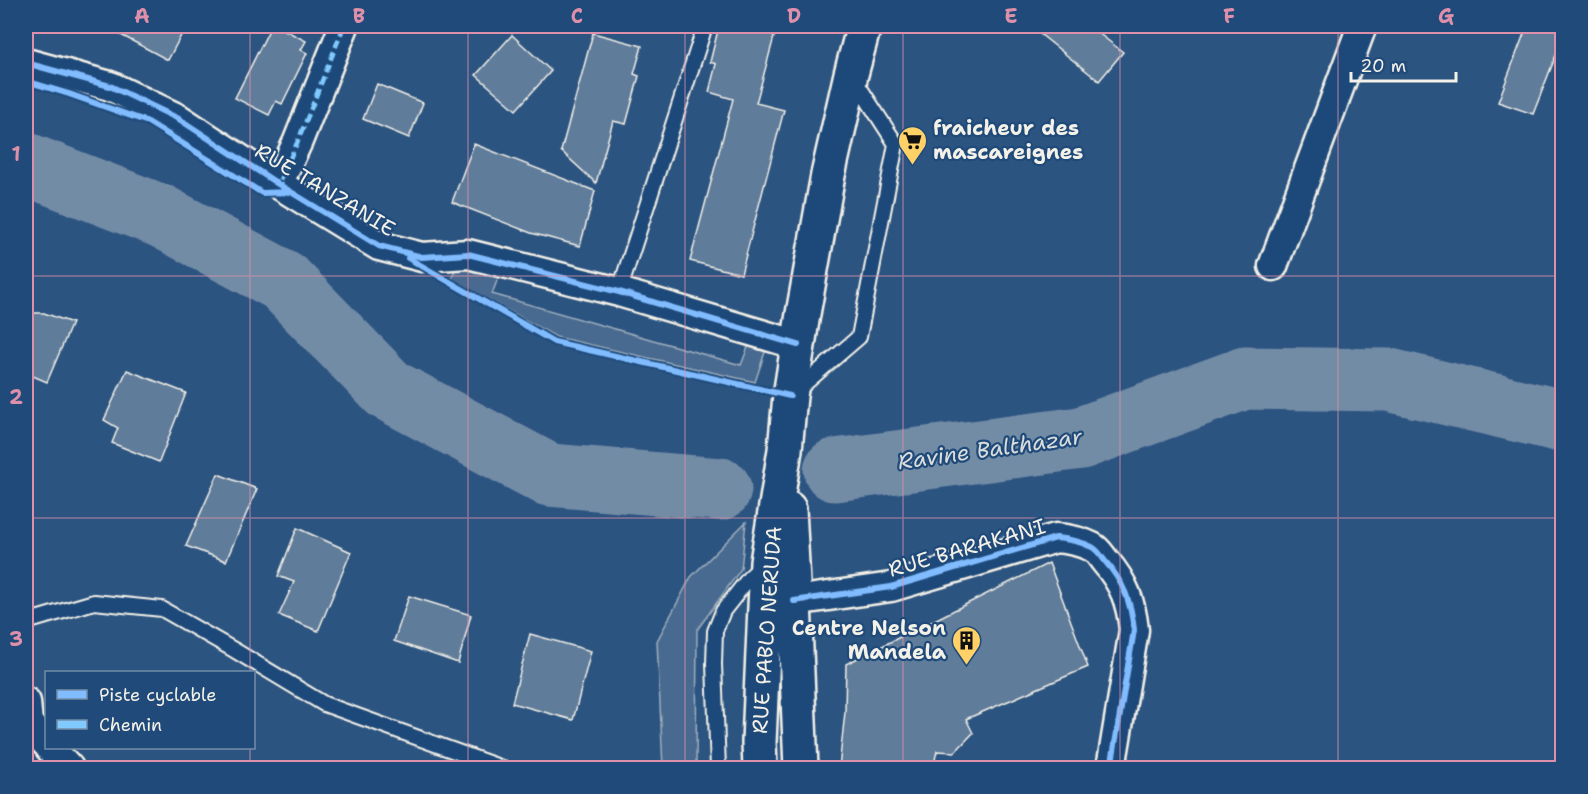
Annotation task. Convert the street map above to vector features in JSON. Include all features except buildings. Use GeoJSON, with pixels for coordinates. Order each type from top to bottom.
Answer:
{"type":"FeatureCollection","features":[{"type":"Feature","properties":{"kind":"main road"},"geometry":{"type":"LineString","coordinates":[[785,450],[790,396],[828,175],[850,74],[864,26]]}},
{"type":"Feature","properties":{"kind":"main road","name":"RUE PABLO NERUDA"},"geometry":{"type":"LineString","coordinates":[[760,768],[766,562],[785,450]]}},
{"type":"Feature","properties":{"kind":"main road","name":"RUE PABLO NERUDA"},"geometry":{"type":"LineString","coordinates":[[785,450],[801,768]]}},
{"type":"Feature","properties":{"kind":"street"},"geometry":{"type":"LineString","coordinates":[[278,184],[298,141],[344,26]]}},
{"type":"Feature","properties":{"kind":"street"},"geometry":{"type":"LineString","coordinates":[[1273,266],[1362,26]]}},
{"type":"Feature","properties":{"kind":"street","name":"RUE TANZANIE"},"geometry":{"type":"LineString","coordinates":[[26,63],[110,86],[179,118],[278,184],[379,246],[422,257],[468,254],[620,292],[798,345]]}},
{"type":"Feature","properties":{"kind":"street","name":"RUE BARAKANI"},"geometry":{"type":"LineString","coordinates":[[794,601],[891,587],[1056,538],[1075,540],[1095,549],[1112,568],[1126,592],[1132,609],[1134,630],[1111,768]]}},
{"type":"Feature","properties":{"kind":"street"},"geometry":{"type":"LineString","coordinates":[[26,716],[45,743]]}},
{"type":"Feature","properties":{"kind":"street"},"geometry":{"type":"LineString","coordinates":[[52,749],[69,768]]}},
{"type":"Feature","properties":{"kind":"lane"},"geometry":{"type":"LineString","coordinates":[[620,292],[705,26]]}},
{"type":"Feature","properties":{"kind":"lane"},"geometry":{"type":"LineString","coordinates":[[790,396],[858,337],[896,144],[850,74]]}},
{"type":"Feature","properties":{"kind":"lane"},"geometry":{"type":"LineString","coordinates":[[718,768],[714,664],[716,631],[723,611],[749,578],[766,562]]}},
{"type":"Feature","properties":{"kind":"lane"},"geometry":{"type":"LineString","coordinates":[[26,622],[94,602],[162,609],[324,704],[502,768]]}},
{"type":"Feature","properties":{"kind":"shaded area"},"geometry":{"type":"Polygon","coordinates":[[[457,262],[500,273],[492,294],[741,365],[750,342],[767,346],[755,382],[556,337],[452,279],[457,262]]]}},
{"type":"Feature","properties":{"kind":"shaded area"},"geometry":{"type":"Polygon","coordinates":[[[746,522],[741,569],[697,630],[696,768],[663,768],[657,641],[691,577],[746,522]]]}},
{"type":"Feature","properties":{"kind":"waterway","name":"Ravine Balthazar"},"geometry":{"type":"LineString","coordinates":[[26,164],[161,216],[283,281],[389,390],[549,475],[720,489]]}},
{"type":"Feature","properties":{"kind":"waterway","name":"Ravine Balthazar"},"geometry":{"type":"LineString","coordinates":[[835,470],[1081,438],[1245,378],[1389,380],[1562,421]]}},
{"type":"Feature","properties":{"kind":"marked path"},"geometry":{"type":"LineString","coordinates":[[278,184],[298,141],[344,26]]}},
{"type":"Feature","properties":{"kind":"cycle path"},"geometry":{"type":"LineString","coordinates":[[26,63],[110,86],[179,119],[278,184],[379,246],[422,257],[468,254],[619,292],[798,345]]}},
{"type":"Feature","properties":{"kind":"cycle path"},"geometry":{"type":"LineString","coordinates":[[26,81],[148,122],[262,193],[290,192]]}},
{"type":"Feature","properties":{"kind":"cycle path"},"geometry":{"type":"LineString","coordinates":[[408,258],[554,342],[790,396]]}},
{"type":"Feature","properties":{"kind":"cycle path"},"geometry":{"type":"LineString","coordinates":[[794,601],[891,587],[1056,538],[1092,547],[1112,569],[1122,585],[1129,602],[1134,630],[1111,768]]}},
{"type":"Feature","properties":{"kind":"place","name":"fraicheur des mascareignes"},"geometry":{"type":"Point","coordinates":[912,166]}},
{"type":"Feature","properties":{"kind":"place","name":"Centre Nelson Mandela"},"geometry":{"type":"Point","coordinates":[967,666]}}]}
